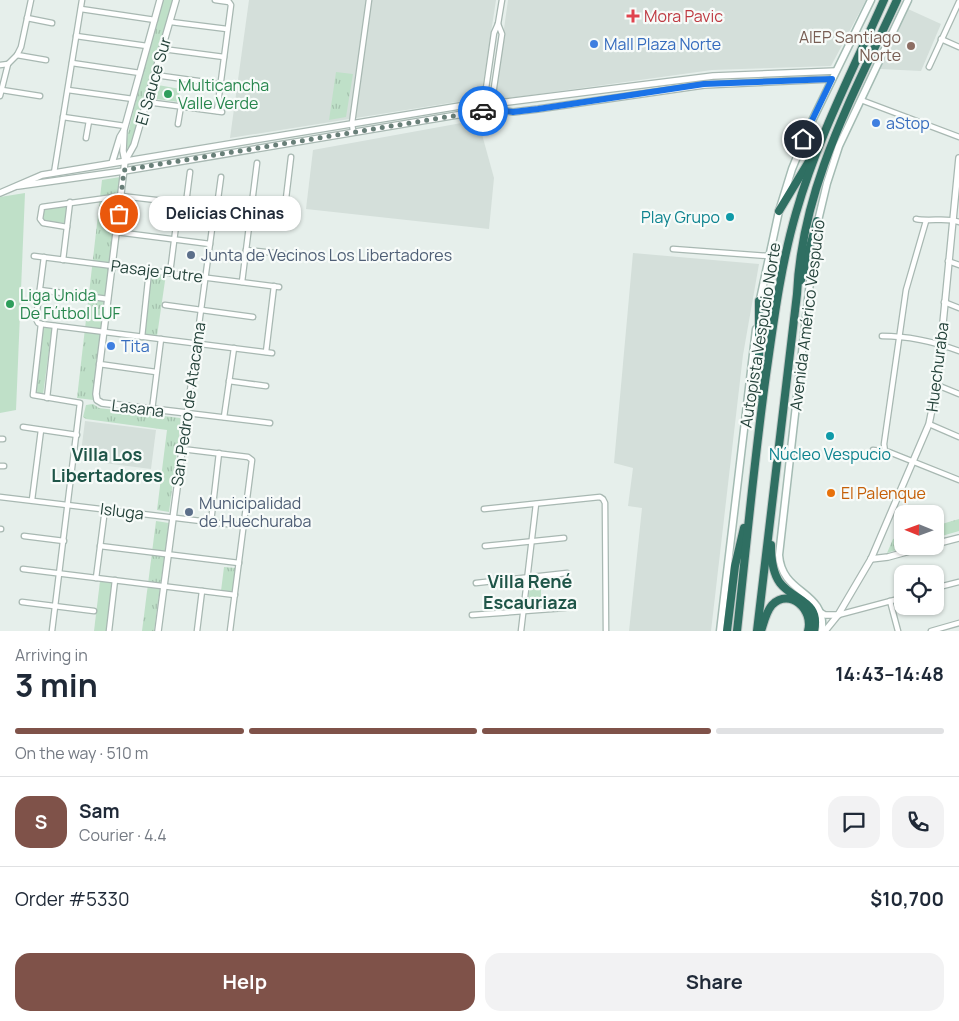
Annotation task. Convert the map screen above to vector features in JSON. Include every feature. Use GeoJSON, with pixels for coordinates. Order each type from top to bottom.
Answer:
{"type":"FeatureCollection","features":[{"type":"Feature","properties":{"kind":"highway","name":"Autopista Vespucio Norte"},"geometry":{"type":"LineString","coordinates":[[737,631],[758,433],[774,319],[796,212],[821,142],[884,0]]}},
{"type":"Feature","properties":{"kind":"highway","name":"Autopista Vespucio Norte"},"geometry":{"type":"LineString","coordinates":[[757,631],[802,238],[822,168],[838,128],[898,0]]}},
{"type":"Feature","properties":{"kind":"highway"},"geometry":{"type":"LineString","coordinates":[[779,211],[821,142]]}},
{"type":"Feature","properties":{"kind":"highway"},"geometry":{"type":"LineString","coordinates":[[797,294],[817,221]]}},
{"type":"Feature","properties":{"kind":"highway"},"geometry":{"type":"LineString","coordinates":[[758,433],[759,301]]}},
{"type":"Feature","properties":{"kind":"highway"},"geometry":{"type":"LineString","coordinates":[[727,631],[735,566],[751,502]]}},
{"type":"Feature","properties":{"kind":"highway"},"geometry":{"type":"LineString","coordinates":[[769,526],[772,559],[777,577],[787,590],[809,606],[815,617],[814,631]]}},
{"type":"Feature","properties":{"kind":"highway"},"geometry":{"type":"LineString","coordinates":[[761,631],[770,608],[777,601],[784,599],[794,601],[805,609],[810,620],[808,631]]}},
{"type":"Feature","properties":{"kind":"main road"},"geometry":{"type":"LineString","coordinates":[[720,631],[759,301],[768,256],[779,211],[797,154],[871,0]]}},
{"type":"Feature","properties":{"kind":"main road","name":"Avenida Américo Vespucio"},"geometry":{"type":"LineString","coordinates":[[820,612],[810,598],[786,577],[781,568],[779,555],[817,221],[839,146],[908,0]]}},
{"type":"Feature","properties":{"kind":"main road"},"geometry":{"type":"LineString","coordinates":[[820,612],[824,631]]}},
{"type":"Feature","properties":{"kind":"street"},"geometry":{"type":"LineString","coordinates":[[0,96],[8,64],[17,55],[21,47],[31,0]]}},
{"type":"Feature","properties":{"kind":"street"},"geometry":{"type":"LineString","coordinates":[[54,173],[82,0]]}},
{"type":"Feature","properties":{"kind":"street"},"geometry":{"type":"LineString","coordinates":[[156,372],[99,364],[125,161],[125,128],[160,0]]}},
{"type":"Feature","properties":{"kind":"street","name":"El Sauce Sur"},"geometry":{"type":"LineString","coordinates":[[125,161],[134,145],[176,0]]}},
{"type":"Feature","properties":{"kind":"street"},"geometry":{"type":"LineString","coordinates":[[147,102],[220,111],[220,84],[230,4],[215,0]]}},
{"type":"Feature","properties":{"kind":"street"},"geometry":{"type":"LineString","coordinates":[[353,132],[352,122],[369,0]]}},
{"type":"Feature","properties":{"kind":"street"},"geometry":{"type":"LineString","coordinates":[[485,110],[484,102],[494,33],[498,24],[502,0]]}},
{"type":"Feature","properties":{"kind":"street"},"geometry":{"type":"LineString","coordinates":[[929,67],[959,3]]}},
{"type":"Feature","properties":{"kind":"street"},"geometry":{"type":"LineString","coordinates":[[81,9],[154,20]]}},
{"type":"Feature","properties":{"kind":"street"},"geometry":{"type":"LineString","coordinates":[[27,18],[52,23]]}},
{"type":"Feature","properties":{"kind":"street"},"geometry":{"type":"LineString","coordinates":[[170,22],[227,29]]}},
{"type":"Feature","properties":{"kind":"street"},"geometry":{"type":"LineString","coordinates":[[493,109],[492,101],[502,34],[498,24]]}},
{"type":"Feature","properties":{"kind":"street"},"geometry":{"type":"LineString","coordinates":[[76,36],[147,46]]}},
{"type":"Feature","properties":{"kind":"street"},"geometry":{"type":"LineString","coordinates":[[941,39],[959,47]]}},
{"type":"Feature","properties":{"kind":"street"},"geometry":{"type":"LineString","coordinates":[[163,49],[224,57]]}},
{"type":"Feature","properties":{"kind":"street"},"geometry":{"type":"LineString","coordinates":[[17,55],[46,60]]}},
{"type":"Feature","properties":{"kind":"street"},"geometry":{"type":"LineString","coordinates":[[72,63],[140,73]]}},
{"type":"Feature","properties":{"kind":"street"},"geometry":{"type":"LineString","coordinates":[[0,65],[8,64]]}},
{"type":"Feature","properties":{"kind":"street"},"geometry":{"type":"LineString","coordinates":[[0,193],[36,177],[54,173],[352,122],[484,102],[507,102],[713,76],[836,71]]}},
{"type":"Feature","properties":{"kind":"street"},"geometry":{"type":"LineString","coordinates":[[155,75],[220,84]]}},
{"type":"Feature","properties":{"kind":"street"},"geometry":{"type":"LineString","coordinates":[[15,187],[485,110],[493,109],[513,112],[704,84],[832,79]]}},
{"type":"Feature","properties":{"kind":"street"},"geometry":{"type":"LineString","coordinates":[[2,90],[40,96]]}},
{"type":"Feature","properties":{"kind":"street"},"geometry":{"type":"LineString","coordinates":[[68,90],[133,99]]}},
{"type":"Feature","properties":{"kind":"street"},"geometry":{"type":"LineString","coordinates":[[861,100],[959,137]]}},
{"type":"Feature","properties":{"kind":"street"},"geometry":{"type":"LineString","coordinates":[[178,124],[181,106]]}},
{"type":"Feature","properties":{"kind":"street"},"geometry":{"type":"LineString","coordinates":[[63,117],[125,128]]}},
{"type":"Feature","properties":{"kind":"street"},"geometry":{"type":"LineString","coordinates":[[86,138],[89,121]]}},
{"type":"Feature","properties":{"kind":"street"},"geometry":{"type":"LineString","coordinates":[[112,163],[120,137],[125,128]]}},
{"type":"Feature","properties":{"kind":"street"},"geometry":{"type":"LineString","coordinates":[[284,215],[291,158]]}},
{"type":"Feature","properties":{"kind":"street","name":"Huechuraba"},"geometry":{"type":"LineString","coordinates":[[824,631],[838,615],[871,559],[929,424],[936,386],[959,158]]}},
{"type":"Feature","properties":{"kind":"street"},"geometry":{"type":"LineString","coordinates":[[242,282],[257,163]]}},
{"type":"Feature","properties":{"kind":"street"},"geometry":{"type":"LineString","coordinates":[[186,203],[190,172]]}},
{"type":"Feature","properties":{"kind":"street","name":"San Pedro de Atacama"},"geometry":{"type":"LineString","coordinates":[[158,631],[210,244],[221,177]]}},
{"type":"Feature","properties":{"kind":"street"},"geometry":{"type":"LineString","coordinates":[[67,227],[42,223],[40,219],[41,210],[44,206],[121,196],[295,216]]}},
{"type":"Feature","properties":{"kind":"street"},"geometry":{"type":"LineString","coordinates":[[63,260],[70,202]]}},
{"type":"Feature","properties":{"kind":"street"},"geometry":{"type":"LineString","coordinates":[[170,273],[179,202]]}},
{"type":"Feature","properties":{"kind":"street"},"geometry":{"type":"LineString","coordinates":[[916,219],[926,221],[952,220],[959,222]]}},
{"type":"Feature","properties":{"kind":"street"},"geometry":{"type":"LineString","coordinates":[[885,452],[884,444],[898,336],[906,290],[926,221]]}},
{"type":"Feature","properties":{"kind":"street"},"geometry":{"type":"LineString","coordinates":[[116,232],[210,244]]}},
{"type":"Feature","properties":{"kind":"street"},"geometry":{"type":"LineString","coordinates":[[673,248],[768,256]]}},
{"type":"Feature","properties":{"kind":"street"},"geometry":{"type":"LineString","coordinates":[[246,250],[284,254]]}},
{"type":"Feature","properties":{"kind":"street","name":"Pasaje Putre"},"geometry":{"type":"LineString","coordinates":[[34,256],[276,286],[266,352]]}},
{"type":"Feature","properties":{"kind":"street"},"geometry":{"type":"LineString","coordinates":[[44,257],[36,319],[38,323],[272,353]]}},
{"type":"Feature","properties":{"kind":"street"},"geometry":{"type":"LineString","coordinates":[[948,261],[959,265]]}},
{"type":"Feature","properties":{"kind":"street"},"geometry":{"type":"LineString","coordinates":[[142,337],[149,270]]}},
{"type":"Feature","properties":{"kind":"street"},"geometry":{"type":"LineString","coordinates":[[40,290],[108,299]]}},
{"type":"Feature","properties":{"kind":"street"},"geometry":{"type":"LineString","coordinates":[[944,302],[959,308]]}},
{"type":"Feature","properties":{"kind":"street"},"geometry":{"type":"LineString","coordinates":[[165,305],[253,316]]}},
{"type":"Feature","properties":{"kind":"street"},"geometry":{"type":"LineString","coordinates":[[41,324],[33,396],[80,403],[52,631]]}},
{"type":"Feature","properties":{"kind":"street"},"geometry":{"type":"LineString","coordinates":[[46,398],[55,326]]}},
{"type":"Feature","properties":{"kind":"street"},"geometry":{"type":"LineString","coordinates":[[882,336],[898,336],[940,344],[959,352]]}},
{"type":"Feature","properties":{"kind":"street"},"geometry":{"type":"LineString","coordinates":[[152,410],[160,339]]}},
{"type":"Feature","properties":{"kind":"street"},"geometry":{"type":"LineString","coordinates":[[224,417],[234,348]]}},
{"type":"Feature","properties":{"kind":"street","name":"Lasana"},"geometry":{"type":"LineString","coordinates":[[99,364],[96,394],[97,400],[102,403],[270,423]]}},
{"type":"Feature","properties":{"kind":"street"},"geometry":{"type":"LineString","coordinates":[[229,381],[266,386]]}},
{"type":"Feature","properties":{"kind":"street"},"geometry":{"type":"LineString","coordinates":[[936,386],[959,394]]}},
{"type":"Feature","properties":{"kind":"street"},"geometry":{"type":"LineString","coordinates":[[929,424],[959,437]]}},
{"type":"Feature","properties":{"kind":"street"},"geometry":{"type":"LineString","coordinates":[[23,427],[77,435]]}},
{"type":"Feature","properties":{"kind":"street"},"geometry":{"type":"LineString","coordinates":[[32,500],[41,430]]}},
{"type":"Feature","properties":{"kind":"street"},"geometry":{"type":"LineString","coordinates":[[182,449],[251,458],[230,631]]}},
{"type":"Feature","properties":{"kind":"street"},"geometry":{"type":"LineString","coordinates":[[873,450],[914,461],[959,480]]}},
{"type":"Feature","properties":{"kind":"street"},"geometry":{"type":"LineString","coordinates":[[212,522],[219,453]]}},
{"type":"Feature","properties":{"kind":"street","name":"Isluga"},"geometry":{"type":"LineString","coordinates":[[0,497],[244,526]]}},
{"type":"Feature","properties":{"kind":"street"},"geometry":{"type":"LineString","coordinates":[[484,509],[602,497],[605,503],[606,631]]}},
{"type":"Feature","properties":{"kind":"street"},"geometry":{"type":"LineString","coordinates":[[521,631],[536,504]]}},
{"type":"Feature","properties":{"kind":"street"},"geometry":{"type":"LineString","coordinates":[[96,578],[105,509]]}},
{"type":"Feature","properties":{"kind":"street"},"geometry":{"type":"LineString","coordinates":[[24,536],[64,541]]}},
{"type":"Feature","properties":{"kind":"street"},"geometry":{"type":"LineString","coordinates":[[485,546],[564,538]]}},
{"type":"Feature","properties":{"kind":"street"},"geometry":{"type":"LineString","coordinates":[[944,542],[959,538]]}},
{"type":"Feature","properties":{"kind":"street"},"geometry":{"type":"LineString","coordinates":[[100,546],[239,563]]}},
{"type":"Feature","properties":{"kind":"street"},"geometry":{"type":"LineString","coordinates":[[871,559],[888,558],[898,555]]}},
{"type":"Feature","properties":{"kind":"street"},"geometry":{"type":"LineString","coordinates":[[23,569],[234,595]]}},
{"type":"Feature","properties":{"kind":"street"},"geometry":{"type":"LineString","coordinates":[[476,583],[567,573]]}},
{"type":"Feature","properties":{"kind":"street"},"geometry":{"type":"LineString","coordinates":[[109,631],[115,580]]}},
{"type":"Feature","properties":{"kind":"street"},"geometry":{"type":"LineString","coordinates":[[944,586],[959,582]]}},
{"type":"Feature","properties":{"kind":"street"},"geometry":{"type":"LineString","coordinates":[[197,631],[202,591]]}},
{"type":"Feature","properties":{"kind":"street"},"geometry":{"type":"LineString","coordinates":[[820,612],[825,615],[838,615],[894,600]]}},
{"type":"Feature","properties":{"kind":"street"},"geometry":{"type":"LineString","coordinates":[[890,601],[898,631]]}},
{"type":"Feature","properties":{"kind":"street"},"geometry":{"type":"LineString","coordinates":[[22,602],[94,611]]}},
{"type":"Feature","properties":{"kind":"street"},"geometry":{"type":"LineString","coordinates":[[472,616],[565,608]]}},
{"type":"Feature","properties":{"kind":"street"},"geometry":{"type":"LineString","coordinates":[[931,631],[959,623]]}},
{"type":"Feature","properties":{"kind":"shaded area"},"geometry":{"type":"Polygon","coordinates":[[[249,0],[496,0],[481,98],[230,138],[249,0]]]}},
{"type":"Feature","properties":{"kind":"shaded area"},"geometry":{"type":"Polygon","coordinates":[[[508,0],[866,0],[831,66],[712,70],[503,99],[495,94],[508,0]]]}},
{"type":"Feature","properties":{"kind":"shaded area","name":"AIEP Santiago Norte"},"geometry":{"type":"Polygon","coordinates":[[[908,9],[941,24],[921,71],[880,69],[908,9]]]}},
{"type":"Feature","properties":{"kind":"shaded area"},"geometry":{"type":"Polygon","coordinates":[[[478,120],[494,178],[489,229],[306,209],[313,150],[478,120]]]}},
{"type":"Feature","properties":{"kind":"shaded area"},"geometry":{"type":"Polygon","coordinates":[[[633,253],[759,264],[743,355],[711,631],[629,631],[642,508],[628,506],[633,468],[614,463],[633,253]]]}},
{"type":"Feature","properties":{"kind":"shaded area"},"geometry":{"type":"Polygon","coordinates":[[[85,421],[156,430],[151,469],[80,460],[85,421]]]}},
{"type":"Feature","properties":{"kind":"green space"},"geometry":{"type":"Polygon","coordinates":[[[163,0],[175,0],[133,145],[128,150],[126,144],[129,129],[163,0]]]}},
{"type":"Feature","properties":{"kind":"green space"},"geometry":{"type":"Polygon","coordinates":[[[336,72],[353,74],[346,117],[329,120],[336,72]]]}},
{"type":"Feature","properties":{"kind":"green space","name":"Multicancha Valle Verde"},"geometry":{"type":"Polygon","coordinates":[[[158,85],[180,89],[178,102],[156,99],[158,85]]]}},
{"type":"Feature","properties":{"kind":"green space"},"geometry":{"type":"Polygon","coordinates":[[[120,177],[93,400],[77,398],[102,180],[120,177]]]}},
{"type":"Feature","properties":{"kind":"green space","name":"Liga Unida De Fútbol LUF"},"geometry":{"type":"Polygon","coordinates":[[[25,193],[16,410],[0,413],[0,197],[25,193]]]}},
{"type":"Feature","properties":{"kind":"green space"},"geometry":{"type":"Polygon","coordinates":[[[67,206],[65,223],[43,221],[44,209],[67,206]]]}},
{"type":"Feature","properties":{"kind":"green space"},"geometry":{"type":"Polygon","coordinates":[[[151,274],[166,274],[157,336],[145,335],[144,333],[151,274]]]}},
{"type":"Feature","properties":{"kind":"green space"},"geometry":{"type":"Polygon","coordinates":[[[44,326],[52,328],[43,395],[36,394],[34,390],[44,326]]]}},
{"type":"Feature","properties":{"kind":"green space"},"geometry":{"type":"Polygon","coordinates":[[[93,404],[99,408],[180,418],[169,512],[157,510],[167,430],[86,419],[83,417],[86,405],[93,404]]]}},
{"type":"Feature","properties":{"kind":"green space"},"geometry":{"type":"Polygon","coordinates":[[[959,519],[959,531],[944,535],[944,523],[959,519]]]}},
{"type":"Feature","properties":{"kind":"green space"},"geometry":{"type":"Polygon","coordinates":[[[156,521],[169,523],[154,631],[142,631],[156,521]]]}},
{"type":"Feature","properties":{"kind":"green space"},"geometry":{"type":"Polygon","coordinates":[[[893,539],[894,551],[887,553],[893,539]]]}},
{"type":"Feature","properties":{"kind":"green space"},"geometry":{"type":"Polygon","coordinates":[[[224,567],[236,568],[233,593],[221,591],[224,567]]]}},
{"type":"Feature","properties":{"kind":"green space"},"geometry":{"type":"Polygon","coordinates":[[[531,578],[541,578],[541,608],[527,610],[531,578]]]}},
{"type":"Feature","properties":{"kind":"green space"},"geometry":{"type":"Polygon","coordinates":[[[100,581],[114,582],[108,631],[94,631],[100,581]]]}},
{"type":"Feature","properties":{"kind":"way so far"},"geometry":{"type":"LineString","coordinates":[[119,214],[124,170],[483,111]]}},
{"type":"Feature","properties":{"kind":"place","name":"Mora Pavic"},"geometry":{"type":"Point","coordinates":[633,16]}},
{"type":"Feature","properties":{"kind":"place","name":"Mall Plaza Norte"},"geometry":{"type":"Point","coordinates":[594,44]}},
{"type":"Feature","properties":{"kind":"place","name":"AIEP Santiago Norte"},"geometry":{"type":"Point","coordinates":[911,46]}},
{"type":"Feature","properties":{"kind":"place","name":"Multicancha Valle Verde"},"geometry":{"type":"Point","coordinates":[168,94]}},
{"type":"Feature","properties":{"kind":"place","name":"aStop"},"geometry":{"type":"Point","coordinates":[876,123]}},
{"type":"Feature","properties":{"kind":"place","name":"Delicias Chinas"},"geometry":{"type":"Point","coordinates":[119,214]}},
{"type":"Feature","properties":{"kind":"place","name":"Play Grupo"},"geometry":{"type":"Point","coordinates":[730,217]}},
{"type":"Feature","properties":{"kind":"place","name":"Junta de Vecinos Los Libertadores"},"geometry":{"type":"Point","coordinates":[191,255]}},
{"type":"Feature","properties":{"kind":"place","name":"Liga Unida De Fútbol LUF"},"geometry":{"type":"Point","coordinates":[10,304]}},
{"type":"Feature","properties":{"kind":"place","name":"Tita"},"geometry":{"type":"Point","coordinates":[111,346]}},
{"type":"Feature","properties":{"kind":"place","name":"Núcleo Vespucio"},"geometry":{"type":"Point","coordinates":[830,436]}},
{"type":"Feature","properties":{"kind":"place","name":"El Palenque"},"geometry":{"type":"Point","coordinates":[831,493]}},
{"type":"Feature","properties":{"kind":"place","name":"Municipalidad de Huechuraba"},"geometry":{"type":"Point","coordinates":[189,512]}},
{"type":"Feature","properties":{"kind":"district","name":"Villa Los Libertadores"},"geometry":{"type":"Point","coordinates":[107,464]}},
{"type":"Feature","properties":{"kind":"district","name":"Villa René Escauriaza"},"geometry":{"type":"Point","coordinates":[530,591]}},
{"type":"Feature","properties":{"kind":"route"},"geometry":{"type":"LineString","coordinates":[[483,111],[493,109],[513,112],[538,109],[704,84],[832,79],[803,139]]}}]}
